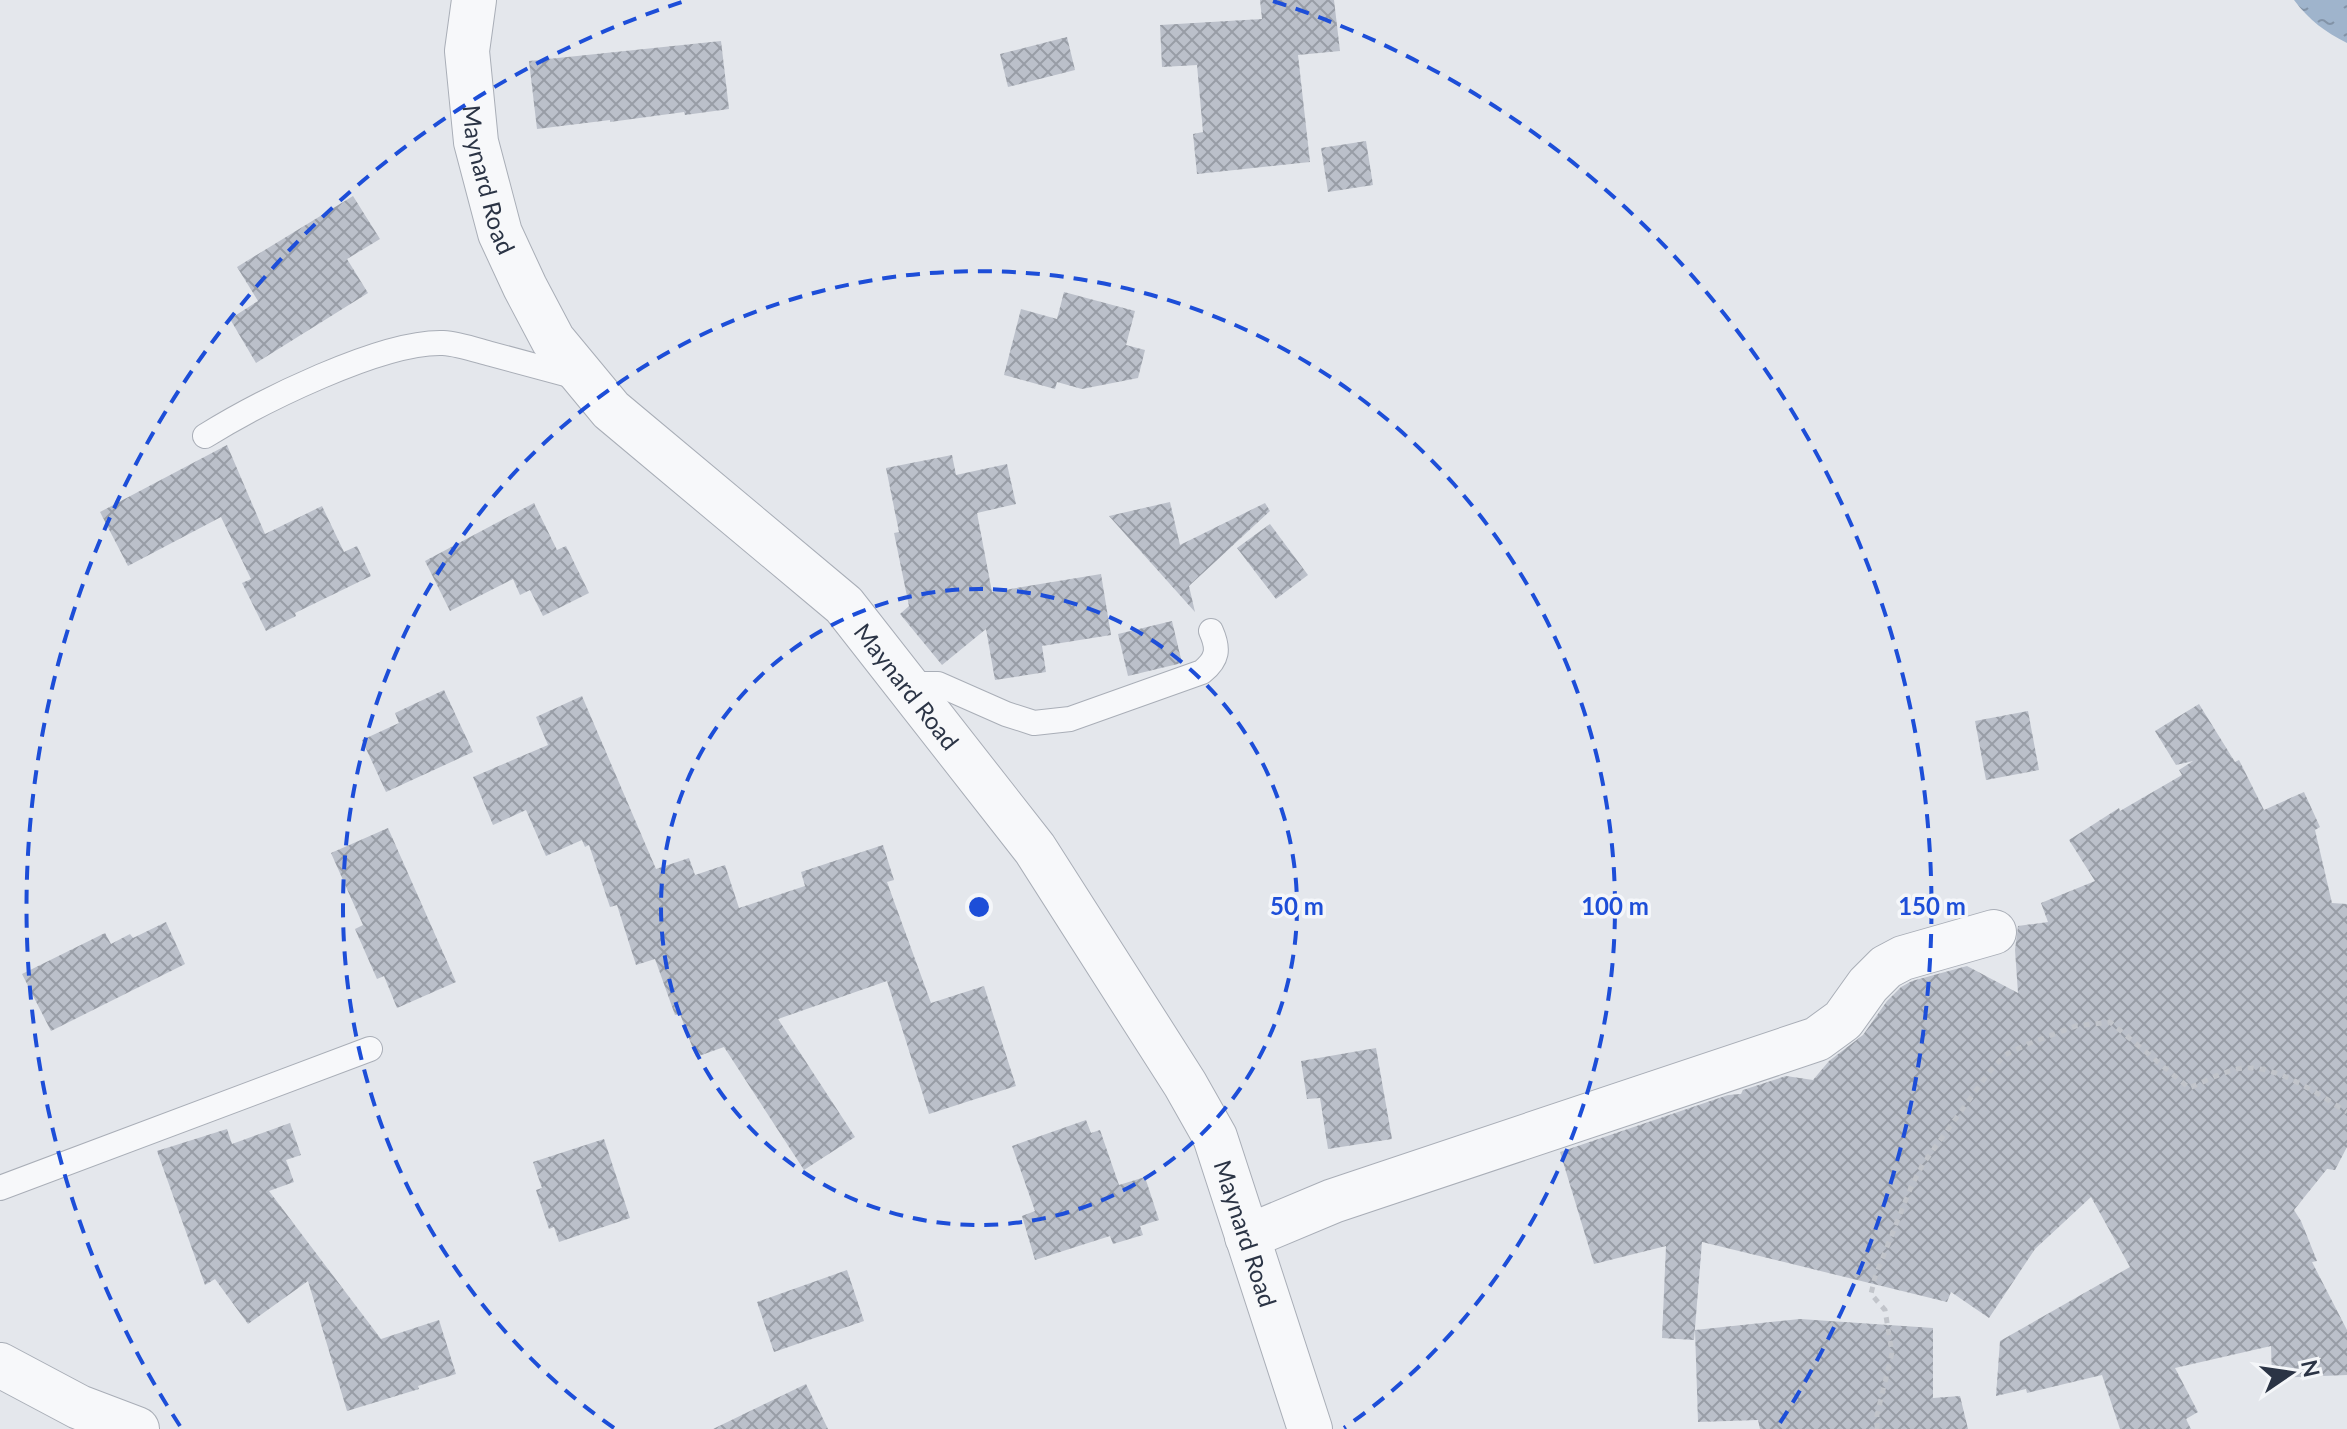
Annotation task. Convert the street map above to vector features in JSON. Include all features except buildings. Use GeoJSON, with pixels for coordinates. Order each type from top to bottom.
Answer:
{"type":"FeatureCollection","features":[{"type":"Feature","properties":{"kind":"street","name":"Maynard Road"},"geometry":{"type":"LineString","coordinates":[[474,0],[467,51],[476,142],[500,233],[553,340],[611,410],[844,605],[1035,849],[1185,1084],[1215,1137],[1310,1429]]}},
{"type":"Feature","properties":{"kind":"street"},"geometry":{"type":"LineString","coordinates":[[1247,1237],[1333,1201],[1817,1039],[1843,1020],[1868,985],[1886,967],[1903,958],[1994,932]]}},
{"type":"Feature","properties":{"kind":"street"},"geometry":{"type":"LineString","coordinates":[[0,1365],[79,1407],[137,1429]]}},
{"type":"Feature","properties":{"kind":"lane"},"geometry":{"type":"LineString","coordinates":[[205,436],[238,415],[335,371],[379,356],[433,344],[446,343],[468,348],[586,380]]}},
{"type":"Feature","properties":{"kind":"lane"},"geometry":{"type":"LineString","coordinates":[[903,684],[938,684],[1034,723],[1070,719],[1202,672],[1217,655],[1217,645],[1211,631]]}},
{"type":"Feature","properties":{"kind":"lane"},"geometry":{"type":"LineString","coordinates":[[0,1188],[370,1049]]}},
{"type":"Feature","properties":{"kind":"path"},"geometry":{"type":"LineString","coordinates":[[1877,1429],[1877,1415],[1892,1353],[1885,1310],[1871,1294],[1875,1277],[1923,1164],[2005,1055],[2076,1026],[2110,1022],[2189,1088],[2237,1069],[2257,1068],[2298,1080],[2347,1112]]}},
{"type":"Feature","properties":{"kind":"water"},"geometry":{"type":"Polygon","coordinates":[[[2294,0],[2347,0],[2347,43],[2318,25],[2294,0]]]}}]}
